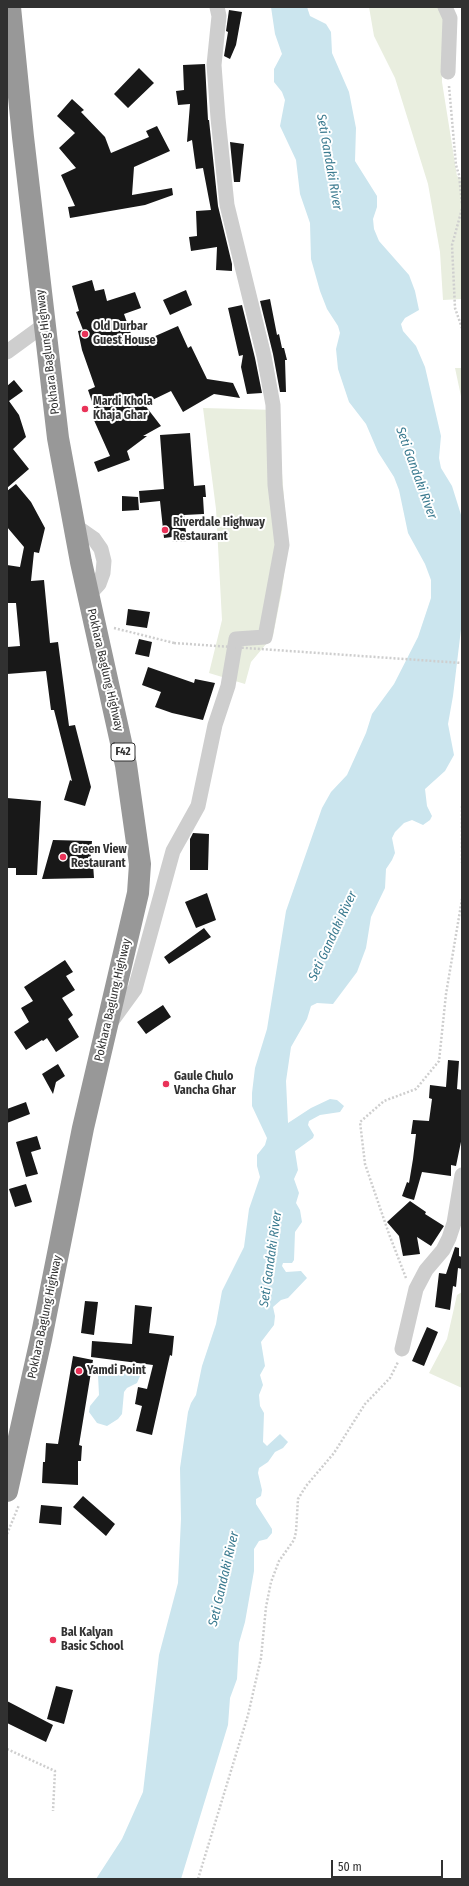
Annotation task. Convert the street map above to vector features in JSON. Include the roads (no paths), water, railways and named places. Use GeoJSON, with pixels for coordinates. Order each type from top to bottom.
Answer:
{"type":"FeatureCollection","features":[{"type":"Feature","properties":{"kind":"highway","name":"Pokhara Baglung Highway"},"geometry":{"type":"LineString","coordinates":[[7,1491],[41,1339],[83,1128],[138,893],[140,864],[126,765],[88,596],[58,438],[44,325],[10,7]]}},
{"type":"Feature","properties":{"kind":"street"},"geometry":{"type":"LineString","coordinates":[[105,1031],[135,989],[173,851],[198,806],[215,724],[228,686],[236,639],[265,637],[282,545],[275,485],[273,405],[264,356],[227,205],[214,65],[219,16],[217,7]]}},
{"type":"Feature","properties":{"kind":"street"},"geometry":{"type":"LineString","coordinates":[[445,7],[450,18],[448,72]]}},
{"type":"Feature","properties":{"kind":"street"},"geometry":{"type":"LineString","coordinates":[[7,352],[44,325]]}},
{"type":"Feature","properties":{"kind":"street"},"geometry":{"type":"LineString","coordinates":[[402,1349],[416,1289],[426,1270],[443,1250],[449,1238],[454,1223],[462,1175]]}},
{"type":"Feature","properties":{"kind":"water","name":"Seti Gandaki River"},"geometry":{"type":"Polygon","coordinates":[[[271,7],[307,7],[310,16],[326,24],[331,32],[332,53],[349,92],[356,128],[355,161],[377,196],[377,207],[373,219],[374,229],[379,241],[409,275],[415,291],[419,310],[405,318],[401,324],[403,331],[416,346],[425,367],[441,436],[439,458],[441,468],[452,486],[462,518],[462,621],[448,724],[454,755],[445,771],[425,789],[427,806],[432,816],[430,820],[423,825],[412,820],[404,823],[395,832],[392,838],[395,853],[386,869],[385,888],[371,917],[366,948],[357,972],[333,1004],[317,1003],[311,1006],[307,1019],[291,1047],[286,1081],[288,1123],[311,1108],[330,1099],[337,1100],[344,1106],[340,1112],[320,1115],[309,1121],[308,1125],[314,1135],[313,1138],[295,1151],[298,1170],[294,1179],[299,1193],[296,1203],[300,1210],[302,1222],[295,1232],[294,1260],[292,1263],[283,1263],[282,1266],[286,1272],[301,1271],[307,1278],[288,1298],[281,1300],[273,1307],[275,1316],[274,1325],[261,1342],[265,1366],[260,1375],[263,1385],[259,1395],[260,1406],[264,1413],[263,1442],[267,1446],[280,1434],[288,1442],[283,1448],[275,1452],[268,1462],[259,1468],[258,1473],[262,1490],[261,1496],[256,1499],[256,1504],[272,1529],[272,1533],[267,1539],[259,1541],[254,1549],[254,1571],[245,1622],[239,1643],[237,1679],[230,1698],[228,1725],[181,1879],[96,1879],[122,1839],[143,1792],[159,1655],[178,1583],[181,1519],[180,1468],[188,1412],[196,1395],[202,1366],[216,1324],[222,1291],[244,1247],[249,1209],[260,1177],[257,1166],[257,1155],[265,1145],[267,1138],[252,1106],[252,1093],[255,1068],[267,1029],[286,911],[322,808],[331,792],[347,775],[366,733],[372,714],[394,684],[418,637],[431,598],[431,580],[425,564],[408,533],[399,490],[394,477],[378,452],[366,424],[349,402],[338,369],[336,349],[340,333],[338,326],[327,309],[320,291],[311,259],[310,223],[300,194],[296,160],[280,126],[285,100],[282,92],[274,82],[274,69],[282,54],[275,34],[271,7]]]}},
{"type":"Feature","properties":{"kind":"water"},"geometry":{"type":"Polygon","coordinates":[[[107,1367],[111,1368],[118,1375],[123,1374],[129,1367],[134,1367],[140,1376],[137,1383],[127,1388],[124,1392],[122,1414],[118,1419],[107,1426],[97,1423],[89,1412],[90,1406],[99,1395],[98,1375],[107,1367]]]}},
{"type":"Feature","properties":{"kind":"place","name":"Old Durbar Guest House"},"geometry":{"type":"Point","coordinates":[85,334]}},
{"type":"Feature","properties":{"kind":"place","name":"Mardi Khola Khaja Ghar"},"geometry":{"type":"Point","coordinates":[85,409]}},
{"type":"Feature","properties":{"kind":"place","name":"Riverdale Highway Restaurant"},"geometry":{"type":"Point","coordinates":[165,530]}},
{"type":"Feature","properties":{"kind":"place","name":"Green View Restaurant"},"geometry":{"type":"Point","coordinates":[63,857]}},
{"type":"Feature","properties":{"kind":"place","name":"Gaule Chulo Vancha Ghar"},"geometry":{"type":"Point","coordinates":[166,1084]}},
{"type":"Feature","properties":{"kind":"place","name":"Yamdi Point"},"geometry":{"type":"Point","coordinates":[79,1371]}},
{"type":"Feature","properties":{"kind":"place","name":"Bal Kalyan Basic School"},"geometry":{"type":"Point","coordinates":[53,1640]}}]}
